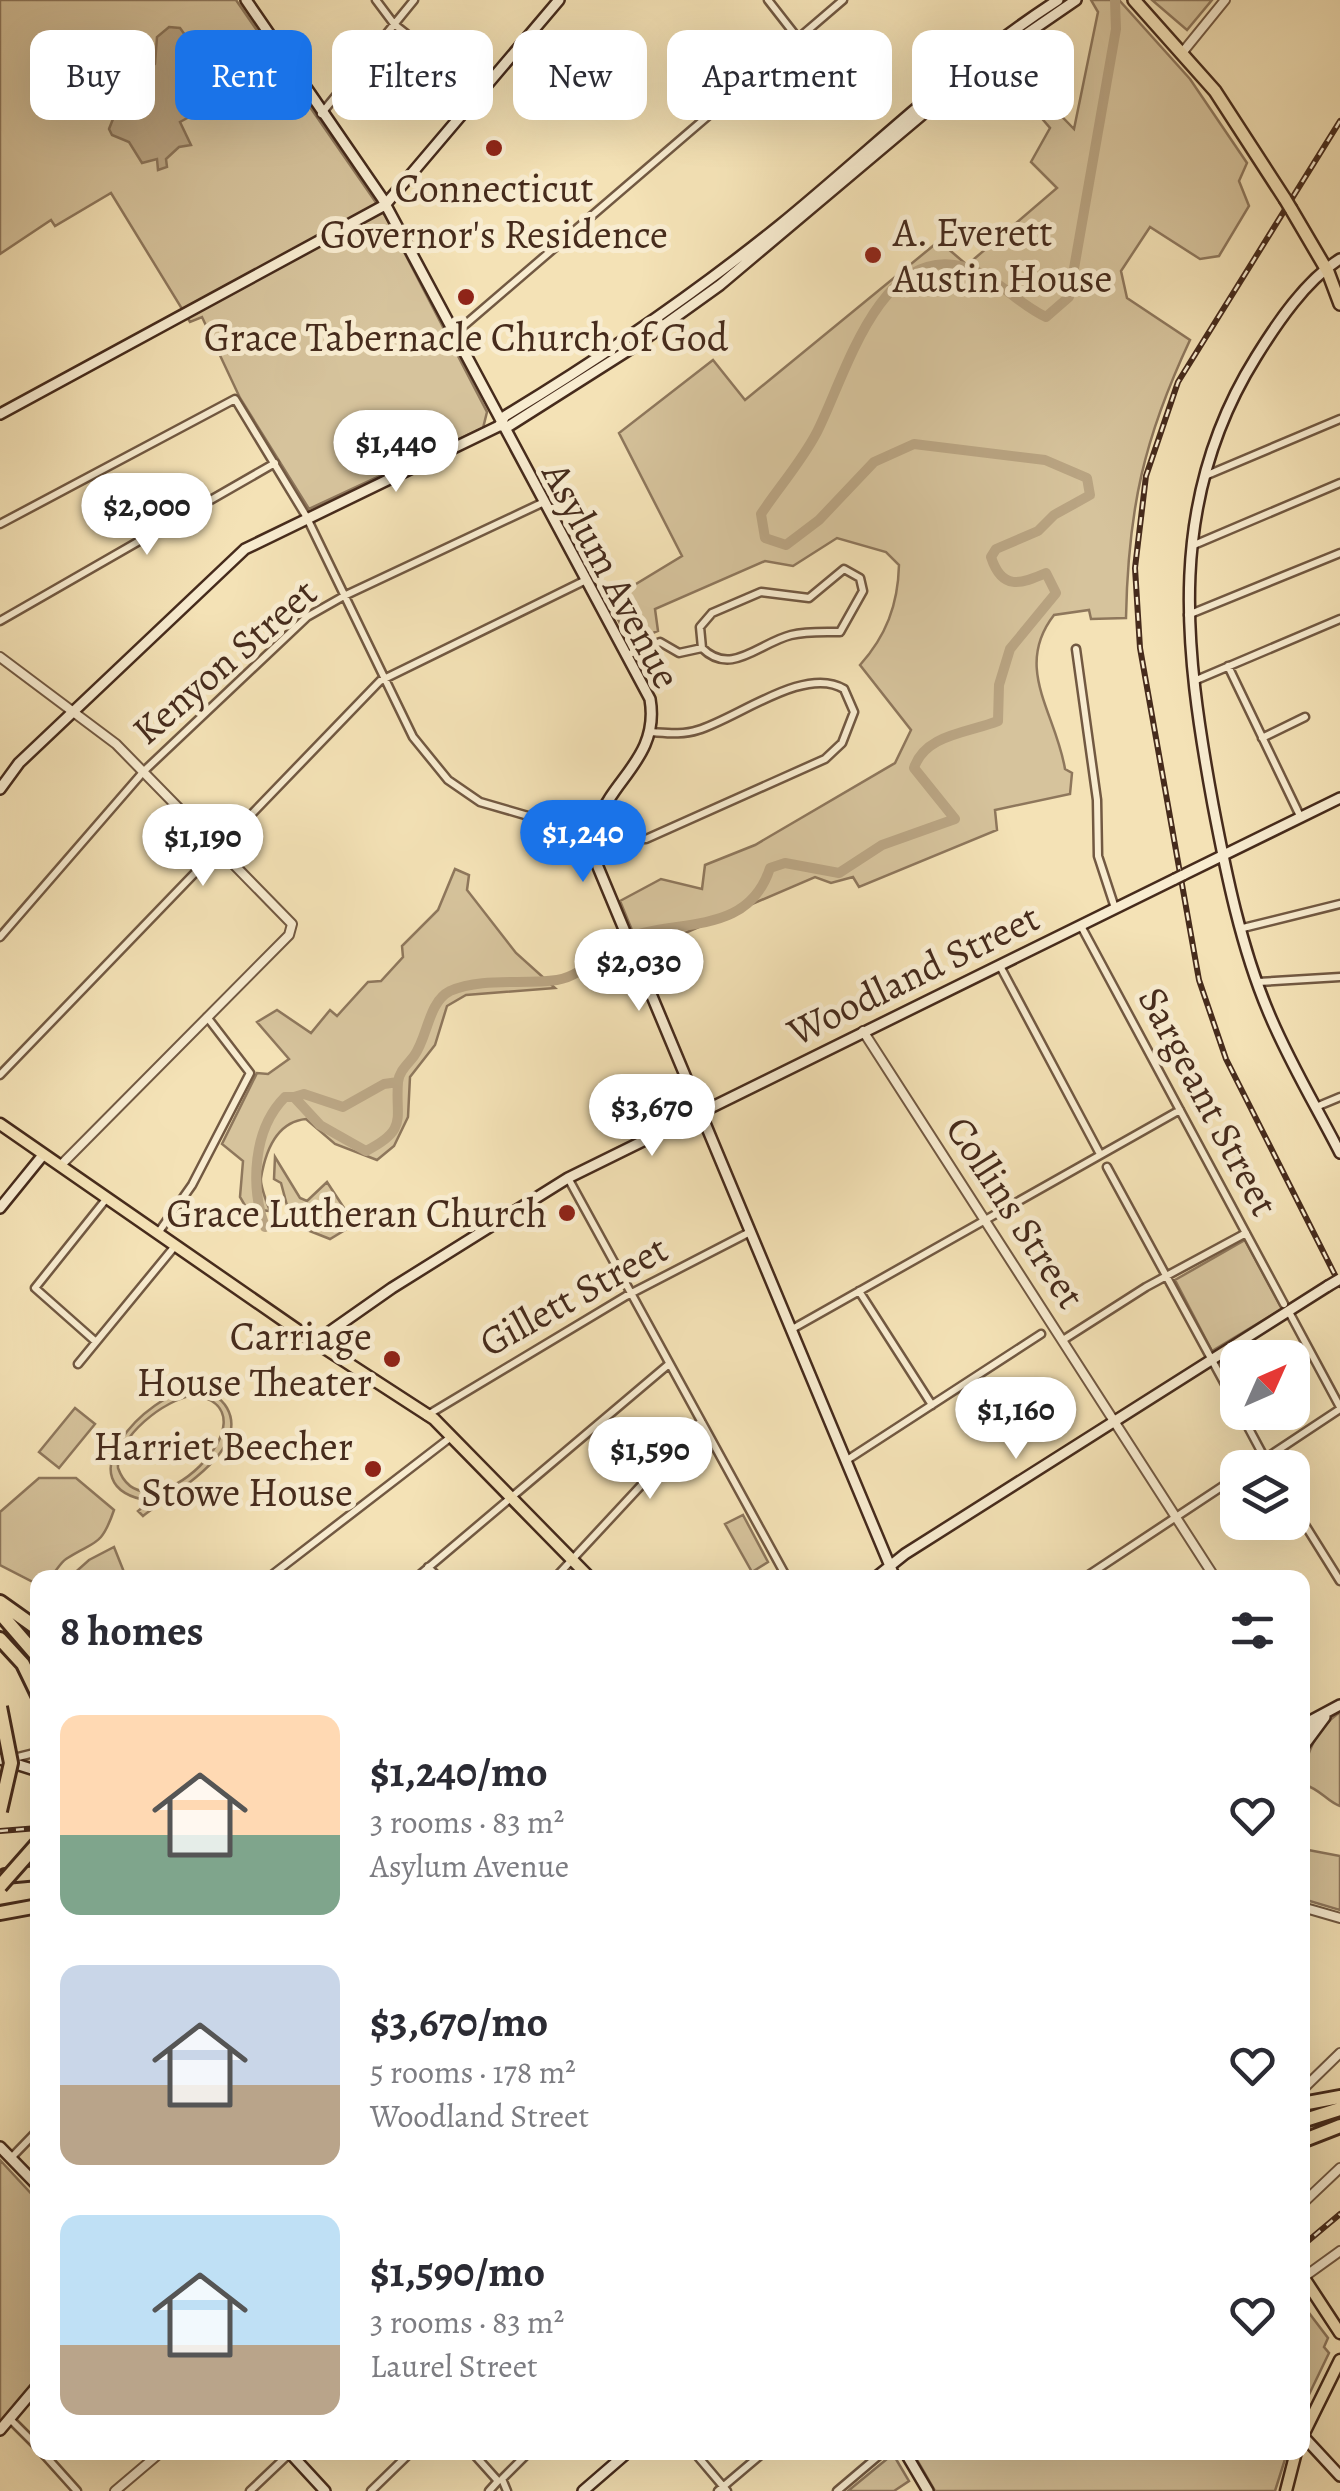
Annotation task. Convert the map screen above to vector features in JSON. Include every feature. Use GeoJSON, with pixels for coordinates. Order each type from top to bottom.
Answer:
{"type":"FeatureCollection","features":[{"type":"Feature","properties":{"kind":"highway"},"geometry":{"type":"LineString","coordinates":[[1134,0],[1220,98],[1334,271],[1340,304]]}},
{"type":"Feature","properties":{"kind":"highway"},"geometry":{"type":"LineString","coordinates":[[0,1602],[30,1623]]}},
{"type":"Feature","properties":{"kind":"highway"},"geometry":{"type":"LineString","coordinates":[[0,1614],[30,1647]]}},
{"type":"Feature","properties":{"kind":"highway"},"geometry":{"type":"LineString","coordinates":[[0,1639],[22,1662],[30,1678]]}},
{"type":"Feature","properties":{"kind":"highway"},"geometry":{"type":"LineString","coordinates":[[0,1707],[11,1761],[0,1812]]}},
{"type":"Feature","properties":{"kind":"highway"},"geometry":{"type":"LineString","coordinates":[[0,1886],[30,1853]]}},
{"type":"Feature","properties":{"kind":"highway"},"geometry":{"type":"LineString","coordinates":[[0,1878],[30,1874]]}},
{"type":"Feature","properties":{"kind":"highway"},"geometry":{"type":"LineString","coordinates":[[0,1912],[30,1907]]}},
{"type":"Feature","properties":{"kind":"highway"},"geometry":{"type":"LineString","coordinates":[[1310,2104],[1338,2103]]}},
{"type":"Feature","properties":{"kind":"highway"},"geometry":{"type":"LineString","coordinates":[[1310,2118],[1338,2103]]}},
{"type":"Feature","properties":{"kind":"highway"},"geometry":{"type":"LineString","coordinates":[[1310,2138],[1340,2126]]}},
{"type":"Feature","properties":{"kind":"main road","name":"Asylum Avenue"},"geometry":{"type":"LineString","coordinates":[[242,0],[385,205],[499,426],[650,700],[652,732],[637,764],[604,803],[593,840]]}},
{"type":"Feature","properties":{"kind":"main road"},"geometry":{"type":"LineString","coordinates":[[493,81],[559,0]]}},
{"type":"Feature","properties":{"kind":"main road"},"geometry":{"type":"LineString","coordinates":[[1019,30],[1058,0]]}},
{"type":"Feature","properties":{"kind":"main road"},"geometry":{"type":"LineString","coordinates":[[1028,30],[1076,0]]}},
{"type":"Feature","properties":{"kind":"main road"},"geometry":{"type":"LineString","coordinates":[[0,789],[19,762],[230,560],[306,516],[499,426],[510,426],[717,281],[912,116]]}},
{"type":"Feature","properties":{"kind":"main road"},"geometry":{"type":"LineString","coordinates":[[0,414],[385,205],[459,120]]}},
{"type":"Feature","properties":{"kind":"main road"},"geometry":{"type":"LineString","coordinates":[[1340,259],[1334,271],[1286,314],[1244,376],[1204,476],[1190,547],[1187,615],[1192,682],[1222,855],[1258,982],[1340,1154]]}},
{"type":"Feature","properties":{"kind":"main road","name":"Woodland Street"},"geometry":{"type":"LineString","coordinates":[[315,1342],[391,1288],[568,1178],[1340,798]]}},
{"type":"Feature","properties":{"kind":"main road"},"geometry":{"type":"LineString","coordinates":[[593,840],[600,874],[794,1328],[892,1570]]}},
{"type":"Feature","properties":{"kind":"main road"},"geometry":{"type":"LineString","coordinates":[[0,1124],[210,1274],[315,1342],[339,1363],[448,1429],[451,1437],[582,1570]]}},
{"type":"Feature","properties":{"kind":"main road"},"geometry":{"type":"LineString","coordinates":[[0,1208],[43,1155]]}},
{"type":"Feature","properties":{"kind":"main road"},"geometry":{"type":"LineString","coordinates":[[885,1570],[1212,1360],[1286,1308],[1340,1278]]}},
{"type":"Feature","properties":{"kind":"main road"},"geometry":{"type":"LineString","coordinates":[[1310,1723],[1340,1705]]}},
{"type":"Feature","properties":{"kind":"main road"},"geometry":{"type":"LineString","coordinates":[[2,1760],[30,1769]]}},
{"type":"Feature","properties":{"kind":"main road"},"geometry":{"type":"LineString","coordinates":[[0,2147],[30,2178]]}},
{"type":"Feature","properties":{"kind":"main road"},"geometry":{"type":"LineString","coordinates":[[1310,2287],[1340,2333]]}},
{"type":"Feature","properties":{"kind":"main road"},"geometry":{"type":"LineString","coordinates":[[1310,2422],[1340,2360]]}},
{"type":"Feature","properties":{"kind":"main road"},"geometry":{"type":"LineString","coordinates":[[0,2430],[30,2395]]}},
{"type":"Feature","properties":{"kind":"main road"},"geometry":{"type":"LineString","coordinates":[[1310,2444],[1340,2476]]}},
{"type":"Feature","properties":{"kind":"main road"},"geometry":{"type":"LineString","coordinates":[[296,2460],[325,2491]]}},
{"type":"Feature","properties":{"kind":"main road"},"geometry":{"type":"LineString","coordinates":[[583,2491],[619,2460]]}},
{"type":"Feature","properties":{"kind":"main road"},"geometry":{"type":"LineString","coordinates":[[910,2460],[928,2491]]}},
{"type":"Feature","properties":{"kind":"main road"},"geometry":{"type":"LineString","coordinates":[[1286,2491],[1294,2460]]}},
{"type":"Feature","properties":{"kind":"street"},"geometry":{"type":"LineString","coordinates":[[376,0],[402,30]]}},
{"type":"Feature","properties":{"kind":"street"},"geometry":{"type":"LineString","coordinates":[[322,112],[414,0]]}},
{"type":"Feature","properties":{"kind":"street"},"geometry":{"type":"LineString","coordinates":[[768,0],[791,30]]}},
{"type":"Feature","properties":{"kind":"street"},"geometry":{"type":"LineString","coordinates":[[812,30],[843,0]]}},
{"type":"Feature","properties":{"kind":"street"},"geometry":{"type":"LineString","coordinates":[[1182,53],[1225,0]]}},
{"type":"Feature","properties":{"kind":"street"},"geometry":{"type":"LineString","coordinates":[[452,336],[707,120]]}},
{"type":"Feature","properties":{"kind":"street"},"geometry":{"type":"LineString","coordinates":[[0,524],[236,399],[306,516],[413,736],[454,786],[488,806],[566,826],[593,840],[634,841],[664,833],[814,765],[842,743],[854,712],[844,689],[822,681],[795,687],[699,730],[652,732]]}},
{"type":"Feature","properties":{"kind":"street"},"geometry":{"type":"LineString","coordinates":[[1204,476],[1340,418]]}},
{"type":"Feature","properties":{"kind":"street"},"geometry":{"type":"LineString","coordinates":[[0,621],[275,463]]}},
{"type":"Feature","properties":{"kind":"street"},"geometry":{"type":"LineString","coordinates":[[1190,547],[1340,483]]}},
{"type":"Feature","properties":{"kind":"street","name":"Kenyon Street"},"geometry":{"type":"LineString","coordinates":[[0,938],[144,771],[289,632],[344,596],[542,503]]}},
{"type":"Feature","properties":{"kind":"street"},"geometry":{"type":"LineString","coordinates":[[1187,615],[1198,614],[1340,553]]}},
{"type":"Feature","properties":{"kind":"street"},"geometry":{"type":"LineString","coordinates":[[844,569],[860,578],[863,591],[840,632],[790,635],[730,661],[718,661],[702,648],[700,628],[728,605],[762,592],[810,598],[844,569]]}},
{"type":"Feature","properties":{"kind":"street"},"geometry":{"type":"LineString","coordinates":[[0,1074],[383,678],[584,581]]}},
{"type":"Feature","properties":{"kind":"street"},"geometry":{"type":"LineString","coordinates":[[1192,682],[1340,619]]}},
{"type":"Feature","properties":{"kind":"street"},"geometry":{"type":"LineString","coordinates":[[628,656],[650,642],[660,642],[680,653],[702,648]]}},
{"type":"Feature","properties":{"kind":"street"},"geometry":{"type":"LineString","coordinates":[[1076,650],[1097,800],[1100,871],[1116,909]]}},
{"type":"Feature","properties":{"kind":"street"},"geometry":{"type":"LineString","coordinates":[[0,657],[144,771],[287,916],[292,928],[60,1166]]}},
{"type":"Feature","properties":{"kind":"street"},"geometry":{"type":"LineString","coordinates":[[1228,666],[1301,818]]}},
{"type":"Feature","properties":{"kind":"street"},"geometry":{"type":"LineString","coordinates":[[1262,738],[1305,718]]}},
{"type":"Feature","properties":{"kind":"street"},"geometry":{"type":"LineString","coordinates":[[1243,928],[1340,904]]}},
{"type":"Feature","properties":{"kind":"street","name":"Sargeant Street"},"geometry":{"type":"LineString","coordinates":[[1081,926],[1340,1408]]}},
{"type":"Feature","properties":{"kind":"street"},"geometry":{"type":"LineString","coordinates":[[1000,966],[1100,1154]]}},
{"type":"Feature","properties":{"kind":"street"},"geometry":{"type":"LineString","coordinates":[[1258,982],[1340,978]]}},
{"type":"Feature","properties":{"kind":"street"},"geometry":{"type":"LineString","coordinates":[[158,1234],[192,1185],[250,1072],[207,1017]]}},
{"type":"Feature","properties":{"kind":"street","name":"Collins Street"},"geometry":{"type":"LineString","coordinates":[[862,1031],[1210,1570]]}},
{"type":"Feature","properties":{"kind":"street"},"geometry":{"type":"LineString","coordinates":[[1316,1107],[1340,1097]]}},
{"type":"Feature","properties":{"kind":"street"},"geometry":{"type":"LineString","coordinates":[[794,1328],[1180,1110]]}},
{"type":"Feature","properties":{"kind":"street"},"geometry":{"type":"LineString","coordinates":[[1107,1167],[1220,1375]]}},
{"type":"Feature","properties":{"kind":"street"},"geometry":{"type":"LineString","coordinates":[[568,1178],[783,1570]]}},
{"type":"Feature","properties":{"kind":"street"},"geometry":{"type":"LineString","coordinates":[[96,1342],[37,1294],[36,1285],[106,1198]]}},
{"type":"Feature","properties":{"kind":"street","name":"Gillett Street"},"geometry":{"type":"LineString","coordinates":[[426,1416],[631,1293],[753,1231]]}},
{"type":"Feature","properties":{"kind":"street"},"geometry":{"type":"LineString","coordinates":[[1062,1340],[1246,1233]]}},
{"type":"Feature","properties":{"kind":"street"},"geometry":{"type":"LineString","coordinates":[[78,1364],[178,1248]]}},
{"type":"Feature","properties":{"kind":"street"},"geometry":{"type":"LineString","coordinates":[[858,1292],[932,1405]]}},
{"type":"Feature","properties":{"kind":"street"},"geometry":{"type":"LineString","coordinates":[[847,1460],[1041,1334]]}},
{"type":"Feature","properties":{"kind":"street"},"geometry":{"type":"LineString","coordinates":[[425,1570],[669,1364]]}},
{"type":"Feature","properties":{"kind":"street"},"geometry":{"type":"LineString","coordinates":[[1277,1450],[1340,1408]]}},
{"type":"Feature","properties":{"kind":"street"},"geometry":{"type":"LineString","coordinates":[[563,1570],[701,1421]]}},
{"type":"Feature","properties":{"kind":"street"},"geometry":{"type":"LineString","coordinates":[[278,1570],[451,1437]]}},
{"type":"Feature","properties":{"kind":"street"},"geometry":{"type":"LineString","coordinates":[[1096,1570],[1220,1488]]}},
{"type":"Feature","properties":{"kind":"street"},"geometry":{"type":"LineString","coordinates":[[1310,1533],[1340,1581]]}},
{"type":"Feature","properties":{"kind":"street"},"geometry":{"type":"LineString","coordinates":[[428,1567],[431,1570]]}},
{"type":"Feature","properties":{"kind":"street"},"geometry":{"type":"LineString","coordinates":[[2,1760],[30,1754]]}},
{"type":"Feature","properties":{"kind":"street"},"geometry":{"type":"LineString","coordinates":[[1310,1909],[1340,1918]]}},
{"type":"Feature","properties":{"kind":"street"},"geometry":{"type":"LineString","coordinates":[[1310,2082],[1340,2053]]}},
{"type":"Feature","properties":{"kind":"street"},"geometry":{"type":"LineString","coordinates":[[11,2158],[30,2138]]}},
{"type":"Feature","properties":{"kind":"street"},"geometry":{"type":"LineString","coordinates":[[1310,2196],[1340,2168]]}},
{"type":"Feature","properties":{"kind":"street"},"geometry":{"type":"LineString","coordinates":[[1310,2271],[1340,2251]]}},
{"type":"Feature","properties":{"kind":"street"},"geometry":{"type":"LineString","coordinates":[[10,2419],[30,2440]]}},
{"type":"Feature","properties":{"kind":"street"},"geometry":{"type":"LineString","coordinates":[[49,2460],[77,2491]]}},
{"type":"Feature","properties":{"kind":"street"},"geometry":{"type":"LineString","coordinates":[[116,2491],[151,2460]]}},
{"type":"Feature","properties":{"kind":"street"},"geometry":{"type":"LineString","coordinates":[[250,2491],[283,2460]]}},
{"type":"Feature","properties":{"kind":"street"},"geometry":{"type":"LineString","coordinates":[[372,2491],[404,2460]]}},
{"type":"Feature","properties":{"kind":"street"},"geometry":{"type":"LineString","coordinates":[[480,2460],[507,2491]]}},
{"type":"Feature","properties":{"kind":"street"},"geometry":{"type":"LineString","coordinates":[[489,2491],[521,2460]]}},
{"type":"Feature","properties":{"kind":"street"},"geometry":{"type":"LineString","coordinates":[[700,2460],[723,2490],[755,2460]]}},
{"type":"Feature","properties":{"kind":"street"},"geometry":{"type":"LineString","coordinates":[[837,2491],[874,2460]]}},
{"type":"Feature","properties":{"kind":"shaded area"},"geometry":{"type":"Polygon","coordinates":[[[0,0],[236,0],[257,30],[175,30],[175,120],[312,120],[312,110],[386,217],[487,412],[483,428],[309,509],[240,398],[202,317],[190,322],[111,193],[55,226],[51,220],[0,254],[0,0]]]}},
{"type":"Feature","properties":{"kind":"shaded area"},"geometry":{"type":"Polygon","coordinates":[[[1091,0],[1119,0],[1190,79],[1247,163],[1239,181],[1249,206],[1219,256],[1200,259],[1150,227],[1121,271],[1127,298],[1190,340],[1161,409],[1142,475],[1130,542],[1126,618],[1091,619],[1089,610],[1054,615],[1042,635],[1037,672],[1065,769],[1072,773],[1070,794],[995,810],[997,830],[859,887],[853,877],[831,883],[815,877],[641,952],[620,901],[661,879],[702,889],[705,865],[755,845],[895,763],[911,730],[860,665],[884,631],[896,593],[899,565],[886,552],[837,538],[793,566],[765,561],[655,609],[658,631],[630,642],[608,601],[682,556],[619,433],[713,360],[745,400],[939,241],[967,265],[1057,188],[1031,162],[1050,128],[1043,120],[1065,120],[1074,129],[1098,12],[1091,0]]]}},
{"type":"Feature","properties":{"kind":"shaded area"},"geometry":{"type":"Polygon","coordinates":[[[1152,0],[1212,0],[1187,30],[1152,0]]]}},
{"type":"Feature","properties":{"kind":"shaded area"},"geometry":{"type":"Polygon","coordinates":[[[169,27],[181,30],[175,30],[175,120],[184,120],[180,122],[191,145],[179,147],[166,159],[167,167],[158,170],[157,159],[142,163],[129,142],[112,135],[109,129],[113,120],[155,120],[157,37],[169,27]]]}},
{"type":"Feature","properties":{"kind":"shaded area"},"geometry":{"type":"Polygon","coordinates":[[[455,869],[469,875],[467,890],[516,953],[555,988],[466,995],[447,1006],[435,1045],[410,1077],[408,1117],[394,1146],[377,1160],[335,1144],[306,1119],[295,1121],[279,1133],[265,1159],[261,1181],[270,1211],[247,1209],[240,1197],[243,1161],[222,1144],[257,1073],[268,1074],[289,1059],[257,1022],[277,1010],[311,1033],[330,1010],[337,1016],[368,982],[381,981],[403,957],[402,946],[438,910],[455,869]]]}},
{"type":"Feature","properties":{"kind":"shaded area"},"geometry":{"type":"Polygon","coordinates":[[[275,1157],[300,1198],[307,1201],[327,1182],[350,1217],[349,1222],[338,1206],[331,1216],[345,1230],[330,1239],[292,1224],[281,1183],[274,1179],[275,1157]]]}},
{"type":"Feature","properties":{"kind":"shaded area"},"geometry":{"type":"Polygon","coordinates":[[[1245,1240],[1282,1309],[1230,1340],[1220,1340],[1220,1346],[1212,1351],[1175,1280],[1245,1240]]]}},
{"type":"Feature","properties":{"kind":"shaded area"},"geometry":{"type":"Polygon","coordinates":[[[195,1389],[221,1400],[231,1424],[228,1440],[205,1470],[143,1516],[138,1511],[150,1501],[124,1492],[112,1478],[112,1460],[135,1422],[175,1394],[195,1389]],[[194,1395],[170,1404],[144,1421],[125,1444],[118,1468],[133,1488],[154,1491],[178,1483],[200,1466],[216,1445],[224,1424],[217,1406],[194,1395]]]}},
{"type":"Feature","properties":{"kind":"shaded area"},"geometry":{"type":"Polygon","coordinates":[[[75,1408],[95,1424],[59,1468],[39,1452],[75,1408]]]}},
{"type":"Feature","properties":{"kind":"shaded area"},"geometry":{"type":"Polygon","coordinates":[[[39,1478],[76,1478],[114,1510],[101,1537],[66,1559],[56,1570],[30,1570],[30,1580],[0,1565],[0,1512],[39,1478]]]}},
{"type":"Feature","properties":{"kind":"shaded area"},"geometry":{"type":"Polygon","coordinates":[[[743,1515],[768,1562],[751,1570],[725,1524],[743,1515]]]}},
{"type":"Feature","properties":{"kind":"shaded area"},"geometry":{"type":"Polygon","coordinates":[[[114,1547],[123,1570],[78,1570],[114,1547]]]}},
{"type":"Feature","properties":{"kind":"shaded area"},"geometry":{"type":"Polygon","coordinates":[[[1340,1712],[1340,1806],[1310,1787],[1310,1752],[1324,1727],[1340,1712]]]}},
{"type":"Feature","properties":{"kind":"shaded area"},"geometry":{"type":"Polygon","coordinates":[[[1310,1850],[1340,1856],[1340,1910],[1310,1901],[1310,1850]]]}},
{"type":"Feature","properties":{"kind":"shaded area"},"geometry":{"type":"Polygon","coordinates":[[[0,2160],[30,2192],[30,2386],[0,2422],[0,2160]]]}},
{"type":"Feature","properties":{"kind":"shaded area"},"geometry":{"type":"Polygon","coordinates":[[[1310,2314],[1328,2338],[1324,2347],[1329,2353],[1310,2392],[1310,2314]]]}},
{"type":"Feature","properties":{"kind":"shaded area"},"geometry":{"type":"Polygon","coordinates":[[[886,2460],[897,2460],[909,2481],[894,2491],[848,2491],[886,2460]]]}},
{"type":"Feature","properties":{"kind":"shaded area"},"geometry":{"type":"Polygon","coordinates":[[[917,2460],[1285,2460],[1275,2491],[935,2491],[917,2460]]]}},
{"type":"Feature","properties":{"kind":"waterway"},"geometry":{"type":"LineString","coordinates":[[265,1227],[257,1194],[257,1159],[274,1110],[285,1097],[294,1097],[320,1125],[366,1151],[380,1143],[397,1122],[400,1074],[419,1048],[437,1003],[450,991],[475,984],[566,978],[635,935],[702,923],[743,907],[758,892],[770,868],[785,863],[839,873],[882,845],[955,819],[914,768],[938,741],[998,721],[999,685],[1010,649],[1056,593],[1046,573],[1013,582],[1001,575],[991,557],[996,549],[1038,531],[1054,515],[1090,495],[1087,478],[1045,460],[914,444],[874,462],[819,520],[786,545],[765,538],[761,514],[811,443],[867,324],[904,279],[927,267],[968,268],[1046,317],[1069,297],[1116,29],[1115,0]]}},
{"type":"Feature","properties":{"kind":"waterway"},"geometry":{"type":"LineString","coordinates":[[294,1097],[304,1094],[343,1107],[384,1084],[398,1082]]}},
{"type":"Feature","properties":{"kind":"railway"},"geometry":{"type":"LineString","coordinates":[[1340,121],[1178,382],[1146,476],[1135,568],[1140,648],[1199,980],[1226,1059],[1340,1285]]}},
{"type":"Feature","properties":{"kind":"railway"},"geometry":{"type":"LineString","coordinates":[[0,1831],[30,1829]]}},
{"type":"Feature","properties":{"kind":"railway"},"geometry":{"type":"LineString","coordinates":[[1310,2239],[1340,2214]]}},
{"type":"Feature","properties":{"kind":"place","name":"Connecticut Governor's Residence"},"geometry":{"type":"Point","coordinates":[494,148]}},
{"type":"Feature","properties":{"kind":"place","name":"A. Everett Austin House"},"geometry":{"type":"Point","coordinates":[873,255]}},
{"type":"Feature","properties":{"kind":"place","name":"Grace Tabernacle Church of God"},"geometry":{"type":"Point","coordinates":[466,297]}},
{"type":"Feature","properties":{"kind":"place","name":"Grace Lutheran Church"},"geometry":{"type":"Point","coordinates":[567,1213]}},
{"type":"Feature","properties":{"kind":"place","name":"Carriage House Theater"},"geometry":{"type":"Point","coordinates":[392,1359]}},
{"type":"Feature","properties":{"kind":"place","name":"Harriet Beecher Stowe House"},"geometry":{"type":"Point","coordinates":[373,1469]}}]}
